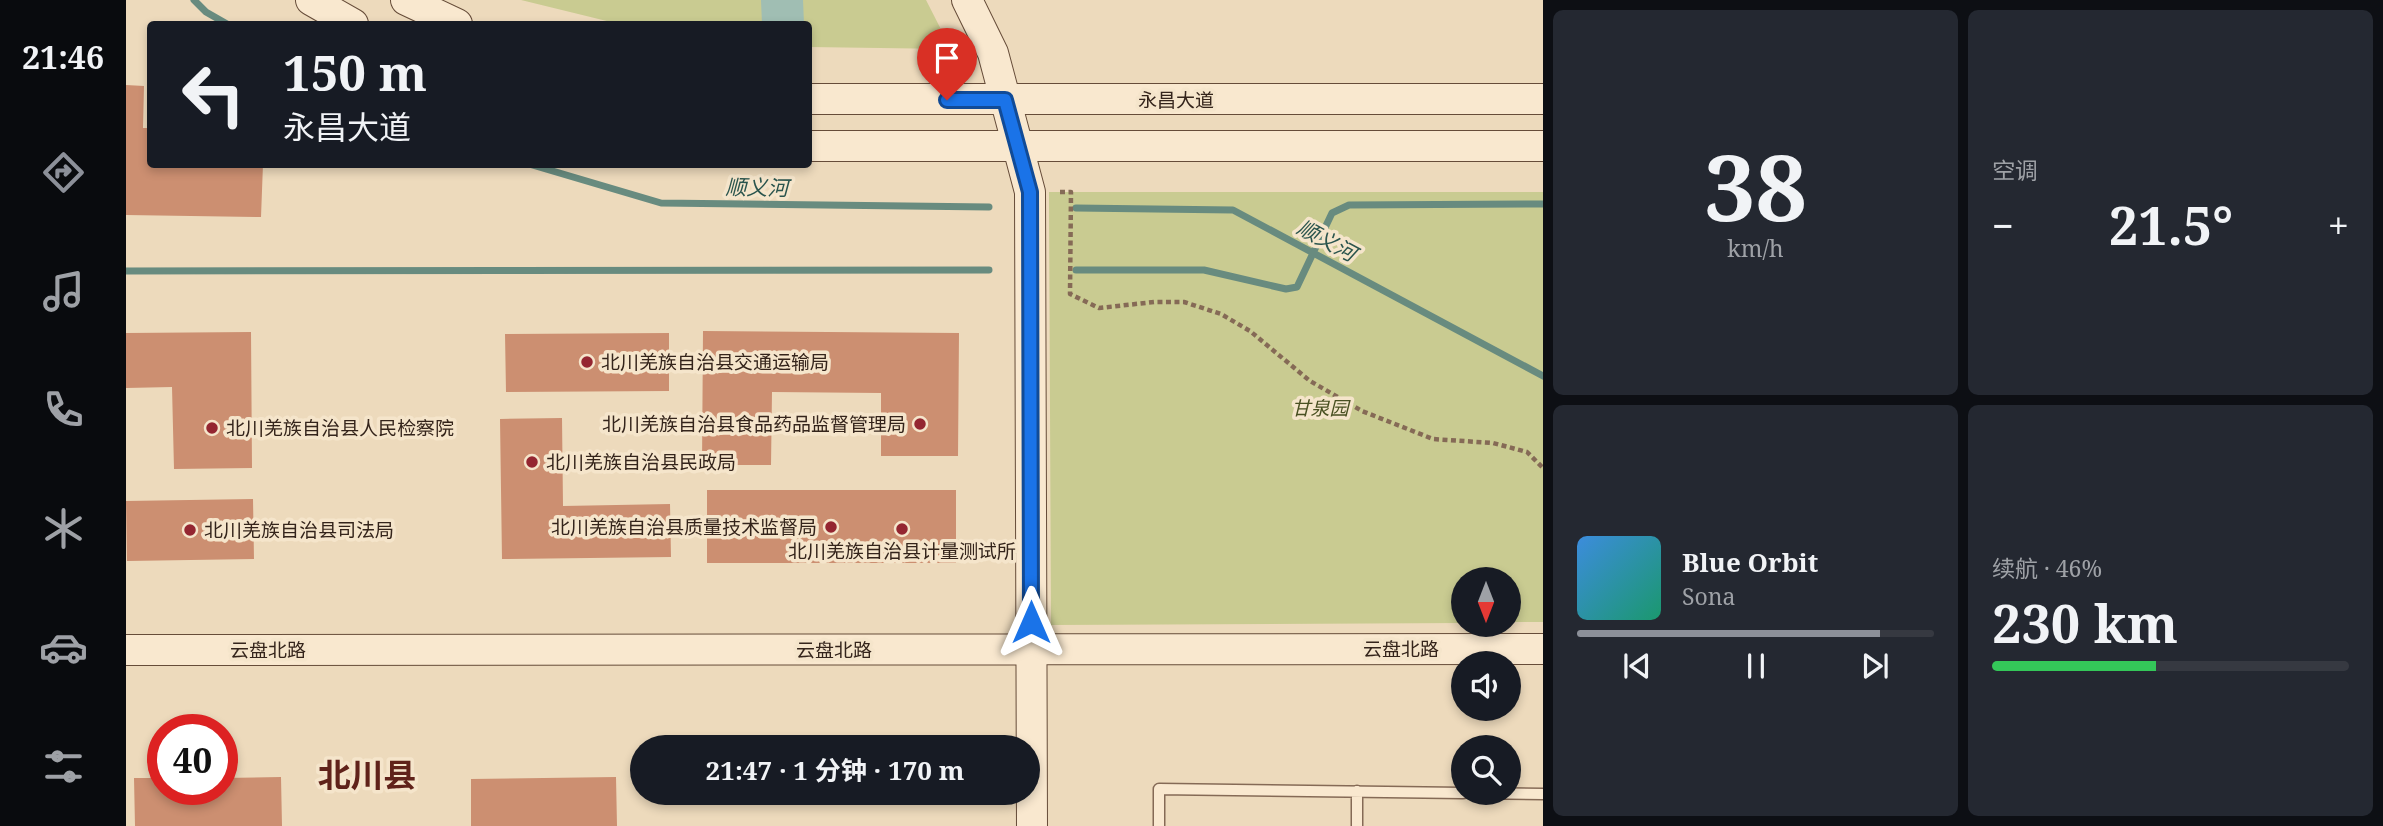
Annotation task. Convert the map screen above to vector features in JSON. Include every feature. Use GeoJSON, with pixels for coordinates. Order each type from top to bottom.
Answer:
{"type":"FeatureCollection","features":[{"type":"Feature","properties":{"kind":"street"},"geometry":{"type":"LineString","coordinates":[[311,0],[348,21]]}},
{"type":"Feature","properties":{"kind":"street"},"geometry":{"type":"LineString","coordinates":[[406,0],[451,21]]}},
{"type":"Feature","properties":{"kind":"street"},"geometry":{"type":"LineString","coordinates":[[967,0],[993,53],[1030,192],[1032,826]]}},
{"type":"Feature","properties":{"kind":"street","name":"永昌大道"},"geometry":{"type":"LineString","coordinates":[[812,99],[1543,99]]}},
{"type":"Feature","properties":{"kind":"street"},"geometry":{"type":"LineString","coordinates":[[812,146],[1543,146]]}},
{"type":"Feature","properties":{"kind":"street","name":"云盘北路"},"geometry":{"type":"LineString","coordinates":[[126,650],[1543,649]]}},
{"type":"Feature","properties":{"kind":"lane"},"geometry":{"type":"LineString","coordinates":[[1160,826],[1159,789],[1451,793]]}},
{"type":"Feature","properties":{"kind":"lane"},"geometry":{"type":"LineString","coordinates":[[1357,791],[1357,826]]}},
{"type":"Feature","properties":{"kind":"lane"},"geometry":{"type":"LineString","coordinates":[[1521,794],[1543,794]]}},
{"type":"Feature","properties":{"kind":"path"},"geometry":{"type":"LineString","coordinates":[[1060,192],[1071,192],[1070,294],[1098,309],[1154,302],[1184,302],[1222,314],[1250,331],[1310,381],[1362,411],[1433,439],[1493,443],[1527,452],[1543,468]]}},
{"type":"Feature","properties":{"kind":"green space"},"geometry":{"type":"Polygon","coordinates":[[[521,0],[926,0],[951,49],[812,47],[812,21],[607,21],[521,0]]]}},
{"type":"Feature","properties":{"kind":"green space","name":"甘泉园"},"geometry":{"type":"Polygon","coordinates":[[[1049,192],[1543,192],[1543,622],[1521,622],[1521,567],[1451,567],[1451,623],[1051,625],[1049,192]]]}},
{"type":"Feature","properties":{"kind":"building"},"geometry":{"type":"Polygon","coordinates":[[[126,85],[144,86],[143,128],[147,128],[147,168],[263,168],[261,217],[126,215],[126,85]]]}},
{"type":"Feature","properties":{"kind":"building","name":"北川羌族自治县食品药品监督管理局"},"geometry":{"type":"Polygon","coordinates":[[[703,331],[959,333],[958,456],[881,456],[881,393],[772,392],[771,465],[702,465],[703,331]]]}},
{"type":"Feature","properties":{"kind":"building","name":"北川羌族自治县人民检察院"},"geometry":{"type":"Polygon","coordinates":[[[251,332],[252,468],[174,469],[172,387],[126,388],[126,333],[251,332]]]}},
{"type":"Feature","properties":{"kind":"building","name":"北川羌族自治县交通运输局"},"geometry":{"type":"Polygon","coordinates":[[[669,333],[669,391],[506,392],[505,334],[669,333]]]}},
{"type":"Feature","properties":{"kind":"building","name":"北川羌族自治县民政局"},"geometry":{"type":"Polygon","coordinates":[[[562,418],[563,506],[670,504],[671,557],[502,559],[500,419],[562,418]]]}},
{"type":"Feature","properties":{"kind":"building","name":"北川羌族自治县质量技术监督局"},"geometry":{"type":"Polygon","coordinates":[[[707,490],[956,490],[956,563],[707,563],[707,490]]]}},
{"type":"Feature","properties":{"kind":"building","name":"北川羌族自治县司法局"},"geometry":{"type":"Polygon","coordinates":[[[253,499],[254,559],[127,561],[126,501],[253,499]]]}},
{"type":"Feature","properties":{"kind":"building"},"geometry":{"type":"Polygon","coordinates":[[[281,777],[282,826],[135,826],[134,778],[147,778],[147,805],[238,805],[238,778],[281,777]]]}},
{"type":"Feature","properties":{"kind":"building"},"geometry":{"type":"Polygon","coordinates":[[[616,777],[617,826],[471,826],[471,779],[616,777]]]}},
{"type":"Feature","properties":{"kind":"waterway","name":"顺义河"},"geometry":{"type":"LineString","coordinates":[[194,0],[206,12],[222,21]]}},
{"type":"Feature","properties":{"kind":"waterway"},"geometry":{"type":"LineString","coordinates":[[782,0],[783,21]]}},
{"type":"Feature","properties":{"kind":"waterway","name":"顺义河"},"geometry":{"type":"LineString","coordinates":[[543,168],[661,203],[989,207]]}},
{"type":"Feature","properties":{"kind":"waterway","name":"顺义河"},"geometry":{"type":"LineString","coordinates":[[1076,270],[1204,270],[1286,289],[1297,287],[1332,213],[1349,205],[1543,204]]}},
{"type":"Feature","properties":{"kind":"waterway","name":"顺义河"},"geometry":{"type":"LineString","coordinates":[[1076,208],[1233,210],[1543,376]]}},
{"type":"Feature","properties":{"kind":"waterway"},"geometry":{"type":"LineString","coordinates":[[126,271],[989,270]]}},
{"type":"Feature","properties":{"kind":"place","name":"北川羌族自治县交通运输局"},"geometry":{"type":"Point","coordinates":[587,362]}},
{"type":"Feature","properties":{"kind":"place","name":"北川羌族自治县食品药品监督管理局"},"geometry":{"type":"Point","coordinates":[920,424]}},
{"type":"Feature","properties":{"kind":"place","name":"北川羌族自治县人民检察院"},"geometry":{"type":"Point","coordinates":[212,428]}},
{"type":"Feature","properties":{"kind":"place","name":"北川羌族自治县民政局"},"geometry":{"type":"Point","coordinates":[532,462]}},
{"type":"Feature","properties":{"kind":"place","name":"北川羌族自治县质量技术监督局"},"geometry":{"type":"Point","coordinates":[831,527]}},
{"type":"Feature","properties":{"kind":"place","name":"北川羌族自治县计量测试所"},"geometry":{"type":"Point","coordinates":[902,529]}},
{"type":"Feature","properties":{"kind":"place","name":"北川羌族自治县司法局"},"geometry":{"type":"Point","coordinates":[190,530]}},
{"type":"Feature","properties":{"kind":"district","name":"北川县"},"geometry":{"type":"Point","coordinates":[367,774]}},
{"type":"Feature","properties":{"kind":"route"},"geometry":{"type":"LineString","coordinates":[[947,100],[1005,100],[1030,192],[1031,622]]}}]}
